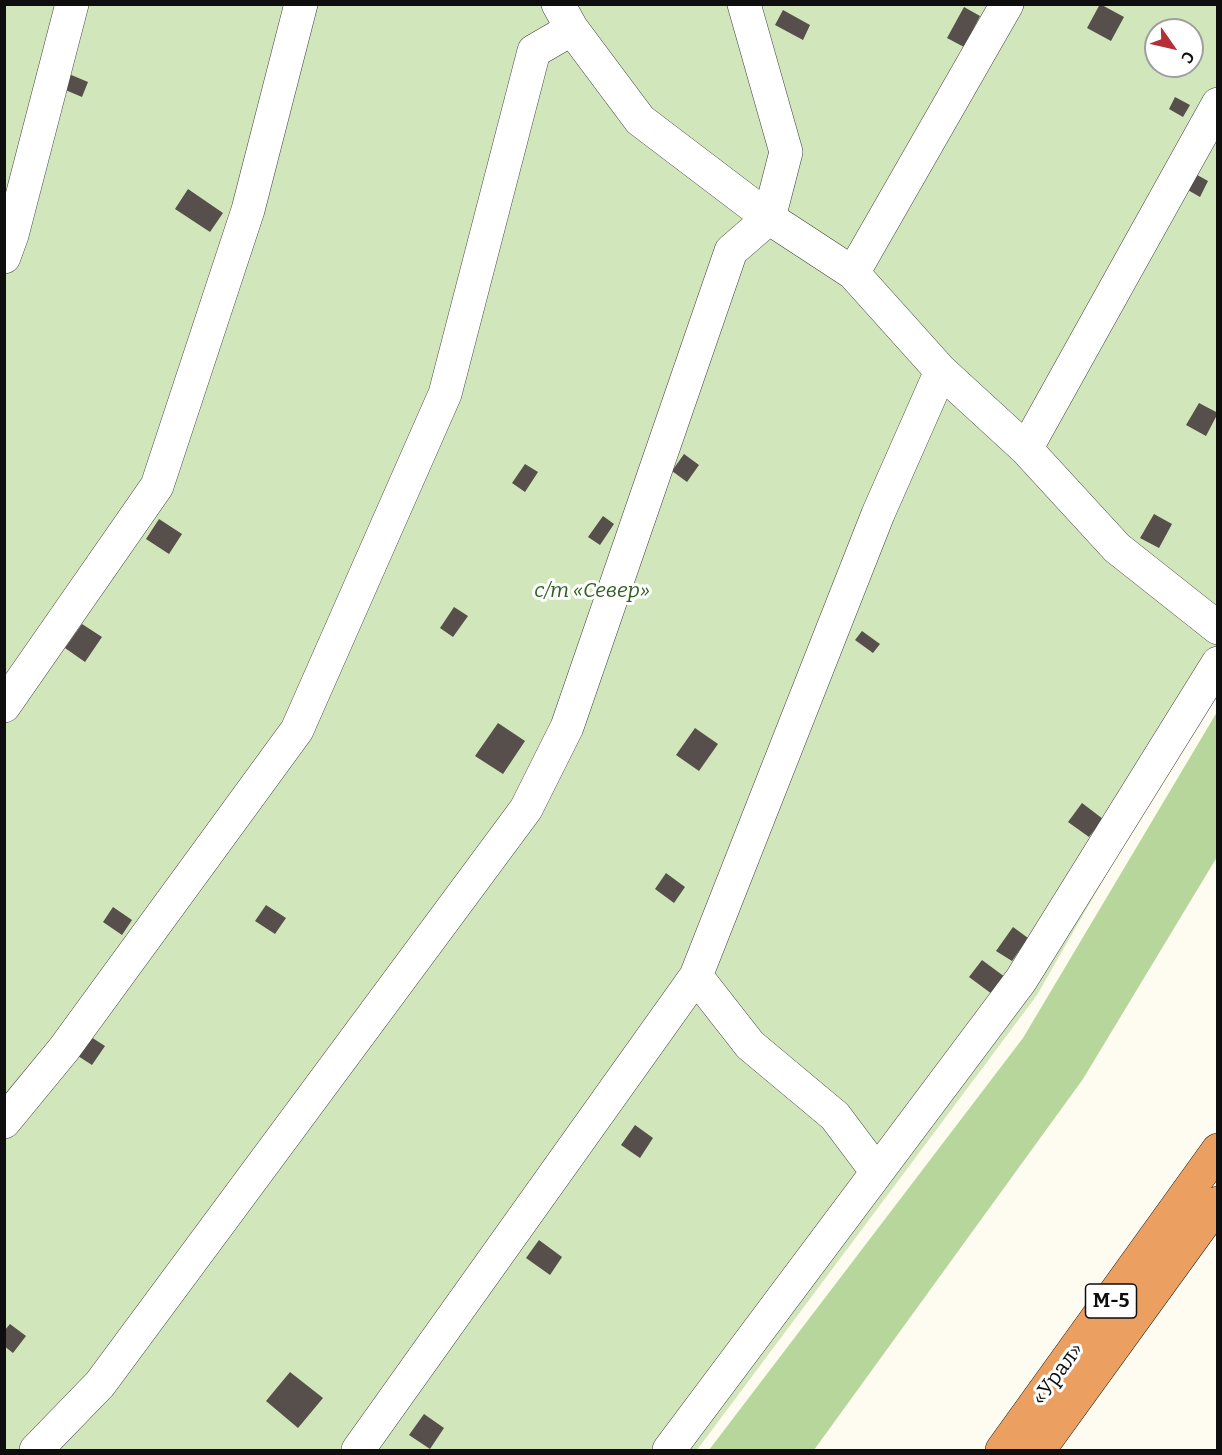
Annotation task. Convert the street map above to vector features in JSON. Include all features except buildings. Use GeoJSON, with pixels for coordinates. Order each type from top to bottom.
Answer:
{"type":"FeatureCollection","features":[{"type":"Feature","properties":{"kind":"highway","name":"«Урал»"},"geometry":{"type":"LineString","coordinates":[[1002,1450],[1218,1150]]}},
{"type":"Feature","properties":{"kind":"highway","name":"«Урал»"},"geometry":{"type":"LineString","coordinates":[[1039,1450],[1218,1203]]}},
{"type":"Feature","properties":{"kind":"lane"},"geometry":{"type":"LineString","coordinates":[[4,257],[12,235],[72,4]]}},
{"type":"Feature","properties":{"kind":"lane"},"geometry":{"type":"LineString","coordinates":[[4,706],[157,486],[248,210],[301,4]]}},
{"type":"Feature","properties":{"kind":"lane"},"geometry":{"type":"LineString","coordinates":[[36,1450],[100,1384],[526,809],[567,727],[731,251],[769,218],[786,152],[744,4]]}},
{"type":"Feature","properties":{"kind":"lane"},"geometry":{"type":"LineString","coordinates":[[853,273],[1006,4]]}},
{"type":"Feature","properties":{"kind":"lane"},"geometry":{"type":"LineString","coordinates":[[4,1122],[64,1049],[297,730],[445,394],[534,51],[565,17],[640,120],[769,218],[853,273],[941,371],[1026,449],[1117,548],[1218,628]]}},
{"type":"Feature","properties":{"kind":"lane"},"geometry":{"type":"LineString","coordinates":[[1026,449],[1218,104]]}},
{"type":"Feature","properties":{"kind":"lane"},"geometry":{"type":"LineString","coordinates":[[358,1450],[696,976],[878,514],[941,371]]}},
{"type":"Feature","properties":{"kind":"lane"},"geometry":{"type":"LineString","coordinates":[[669,1450],[1021,980],[1218,663]]}},
{"type":"Feature","properties":{"kind":"lane"},"geometry":{"type":"LineString","coordinates":[[696,976],[750,1045],[835,1116],[877,1172]]}},
{"type":"Feature","properties":{"kind":"green space","name":"с/т «Север»"},"geometry":{"type":"Polygon","coordinates":[[[5,5],[1217,5],[1217,682],[1037,995],[697,1450],[5,1450],[5,5]]]}},
{"type":"Feature","properties":{"kind":"green space"},"geometry":{"type":"Polygon","coordinates":[[[1217,712],[1217,857],[1083,1079],[814,1450],[709,1450],[1023,1038],[1217,712]]]}}]}
